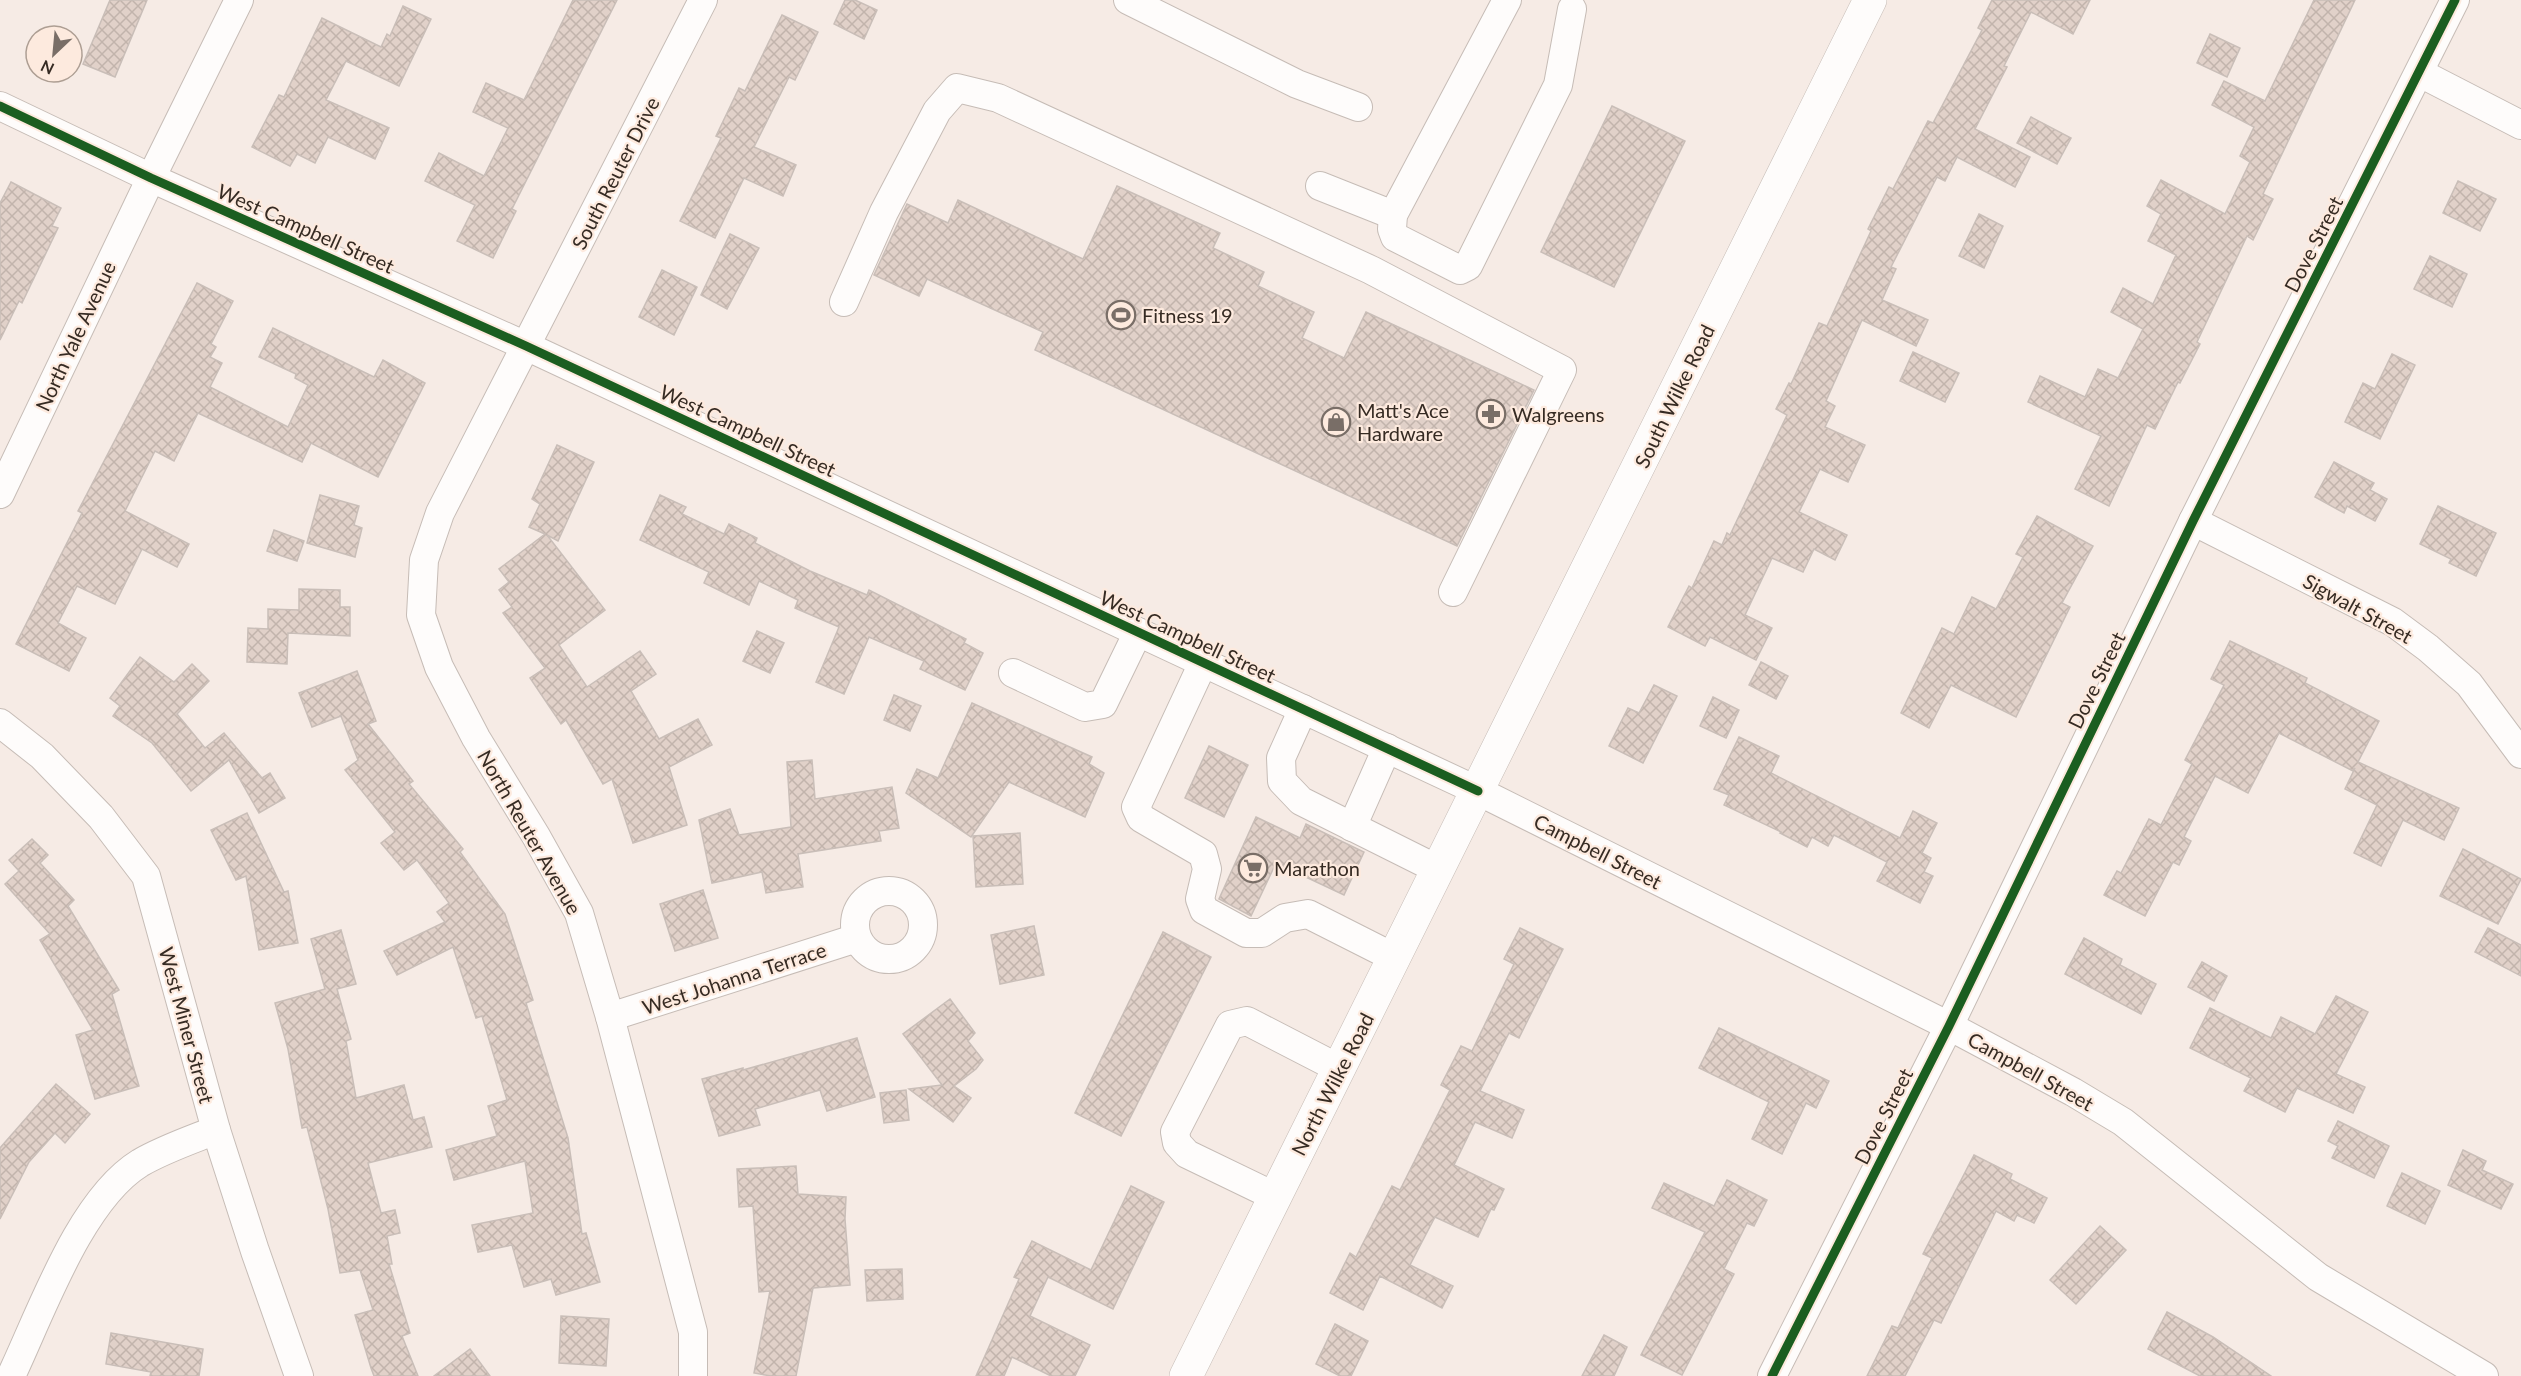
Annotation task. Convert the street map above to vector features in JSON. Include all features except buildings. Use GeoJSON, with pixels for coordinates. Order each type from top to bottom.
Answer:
{"type":"FeatureCollection","features":[{"type":"Feature","properties":{"kind":"main road","name":"South Wilke Road"},"geometry":{"type":"LineString","coordinates":[[1478,791],[1870,0]]}},
{"type":"Feature","properties":{"kind":"main road","name":"North Wilke Road"},"geometry":{"type":"LineString","coordinates":[[1186,1376],[1478,791]]}},
{"type":"Feature","properties":{"kind":"street","name":"North Yale Avenue"},"geometry":{"type":"LineString","coordinates":[[0,494],[151,178],[240,0]]}},
{"type":"Feature","properties":{"kind":"street","name":"South Reuter Drive"},"geometry":{"type":"LineString","coordinates":[[526,346],[703,0]]}},
{"type":"Feature","properties":{"kind":"street"},"geometry":{"type":"LineString","coordinates":[[1507,0],[1393,215],[1392,229],[1395,237],[1460,270],[1468,266],[1558,85],[1572,9]]}},
{"type":"Feature","properties":{"kind":"street","name":"Dove Street"},"geometry":{"type":"LineString","coordinates":[[1772,1376],[1949,1026],[2193,521],[2455,0]]}},
{"type":"Feature","properties":{"kind":"street"},"geometry":{"type":"LineString","coordinates":[[1145,4],[1298,84],[1358,107]]}},
{"type":"Feature","properties":{"kind":"street"},"geometry":{"type":"LineString","coordinates":[[2420,73],[2521,125]]}},
{"type":"Feature","properties":{"kind":"street"},"geometry":{"type":"LineString","coordinates":[[844,303],[884,212],[937,111],[957,88],[998,99],[1201,190],[1371,270],[1562,370],[1453,592]]}},
{"type":"Feature","properties":{"kind":"street","name":"West Campbell Street"},"geometry":{"type":"LineString","coordinates":[[0,106],[151,178],[526,346],[1478,791]]}},
{"type":"Feature","properties":{"kind":"street"},"geometry":{"type":"LineString","coordinates":[[1320,186],[1393,215]]}},
{"type":"Feature","properties":{"kind":"street","name":"North Reuter Avenue"},"geometry":{"type":"LineString","coordinates":[[526,346],[440,513],[424,561],[421,615],[439,667],[476,738],[536,836],[579,913],[610,1017],[693,1332],[693,1376]]}},
{"type":"Feature","properties":{"kind":"street","name":"Sigwalt Street"},"geometry":{"type":"LineString","coordinates":[[2193,521],[2393,622],[2428,648],[2469,684],[2521,754]]}},
{"type":"Feature","properties":{"kind":"street"},"geometry":{"type":"LineString","coordinates":[[1013,673],[1085,707],[1103,704],[1138,632]]}},
{"type":"Feature","properties":{"kind":"street"},"geometry":{"type":"LineString","coordinates":[[1203,663],[1136,807],[1141,818],[1203,854],[1207,869],[1200,899],[1204,910],[1246,933],[1262,933],[1285,918],[1308,914],[1395,958]]}},
{"type":"Feature","properties":{"kind":"street"},"geometry":{"type":"LineString","coordinates":[[1303,709],[1281,758],[1282,781],[1301,801],[1439,870]]}},
{"type":"Feature","properties":{"kind":"street","name":"West Miner Street"},"geometry":{"type":"LineString","coordinates":[[0,723],[42,756],[101,817],[146,876],[216,1130],[298,1376]]}},
{"type":"Feature","properties":{"kind":"street"},"geometry":{"type":"LineString","coordinates":[[1352,826],[1387,748]]}},
{"type":"Feature","properties":{"kind":"street","name":"Campbell Street"},"geometry":{"type":"LineString","coordinates":[[1478,791],[1949,1026],[2073,1092],[2122,1122],[2318,1277],[2484,1376]]}},
{"type":"Feature","properties":{"kind":"street","name":"West Johanna Terrace"},"geometry":{"type":"LineString","coordinates":[[610,1017],[857,938]]}},
{"type":"Feature","properties":{"kind":"street"},"geometry":{"type":"LineString","coordinates":[[1276,1197],[1187,1154],[1177,1143],[1175,1132],[1230,1025],[1247,1021],[1340,1069]]}},
{"type":"Feature","properties":{"kind":"street"},"geometry":{"type":"LineString","coordinates":[[11,1376],[74,1240],[110,1189],[139,1164],[170,1148],[216,1130]]}},
{"type":"Feature","properties":{"kind":"cycle path"},"geometry":{"type":"LineString","coordinates":[[1772,1376],[1949,1026],[2193,521],[2455,0]]}},
{"type":"Feature","properties":{"kind":"cycle path"},"geometry":{"type":"LineString","coordinates":[[0,106],[151,178],[526,346],[1478,791]]}},
{"type":"Feature","properties":{"kind":"place","name":"Fitness 19"},"geometry":{"type":"Point","coordinates":[1121,315]}},
{"type":"Feature","properties":{"kind":"place","name":"Walgreens"},"geometry":{"type":"Point","coordinates":[1491,414]}},
{"type":"Feature","properties":{"kind":"place","name":"Matt's Ace Hardware"},"geometry":{"type":"Point","coordinates":[1336,422]}},
{"type":"Feature","properties":{"kind":"place","name":"Marathon"},"geometry":{"type":"Point","coordinates":[1253,868]}}]}
